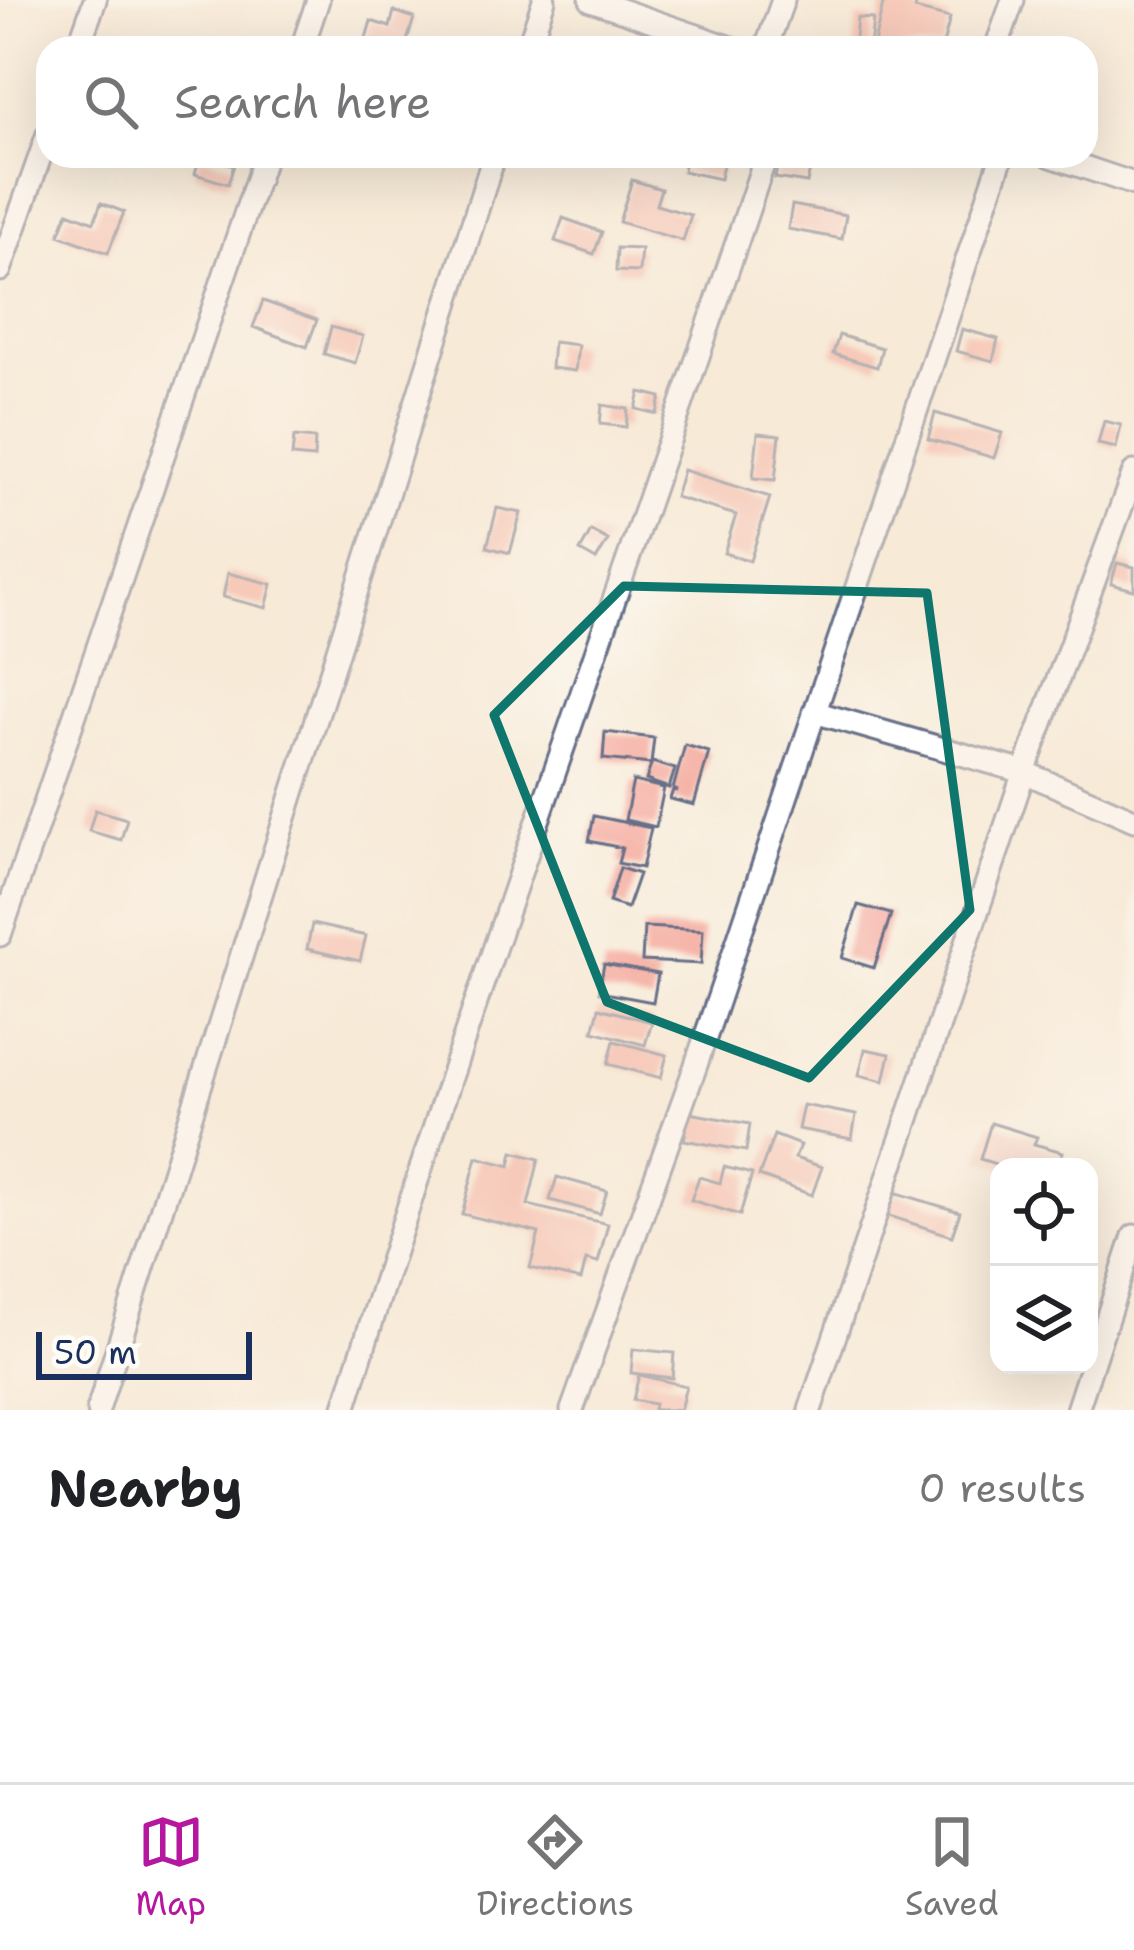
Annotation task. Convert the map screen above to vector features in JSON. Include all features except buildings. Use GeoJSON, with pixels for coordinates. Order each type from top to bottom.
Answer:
{"type":"FeatureCollection","features":[{"type":"Feature","properties":{"kind":"street"},"geometry":{"type":"LineString","coordinates":[[83,36],[95,0]]}},
{"type":"Feature","properties":{"kind":"street"},"geometry":{"type":"LineString","coordinates":[[306,36],[318,0]]}},
{"type":"Feature","properties":{"kind":"street"},"geometry":{"type":"LineString","coordinates":[[532,36],[544,0]]}},
{"type":"Feature","properties":{"kind":"street"},"geometry":{"type":"LineString","coordinates":[[591,0],[697,36]]}},
{"type":"Feature","properties":{"kind":"street"},"geometry":{"type":"LineString","coordinates":[[770,36],[783,0]]}},
{"type":"Feature","properties":{"kind":"street"},"geometry":{"type":"LineString","coordinates":[[1000,36],[1013,0]]}},
{"type":"Feature","properties":{"kind":"street"},"geometry":{"type":"LineString","coordinates":[[0,270],[36,168]]}},
{"type":"Feature","properties":{"kind":"street"},"geometry":{"type":"LineString","coordinates":[[0,935],[261,168]]}},
{"type":"Feature","properties":{"kind":"street"},"geometry":{"type":"LineString","coordinates":[[98,1410],[490,168]]}},
{"type":"Feature","properties":{"kind":"street"},"geometry":{"type":"LineString","coordinates":[[344,1410],[408,1203],[762,168]]}},
{"type":"Feature","properties":{"kind":"street"},"geometry":{"type":"LineString","coordinates":[[572,1410],[696,1065],[998,168]]}},
{"type":"Feature","properties":{"kind":"street"},"geometry":{"type":"LineString","coordinates":[[1087,168],[1134,184]]}},
{"type":"Feature","properties":{"kind":"street"},"geometry":{"type":"LineString","coordinates":[[810,1410],[1024,772],[1134,472]]}},
{"type":"Feature","properties":{"kind":"street"},"geometry":{"type":"LineString","coordinates":[[814,712],[1024,772],[1134,820]]}},
{"type":"Feature","properties":{"kind":"street"},"geometry":{"type":"LineString","coordinates":[[1077,1410],[1134,1236]]}},
{"type":"Feature","properties":{"kind":"highlighted area"},"geometry":{"type":"Polygon","coordinates":[[[624,586],[927,593],[970,910],[809,1078],[607,1002],[494,715],[624,586]]]}}]}
